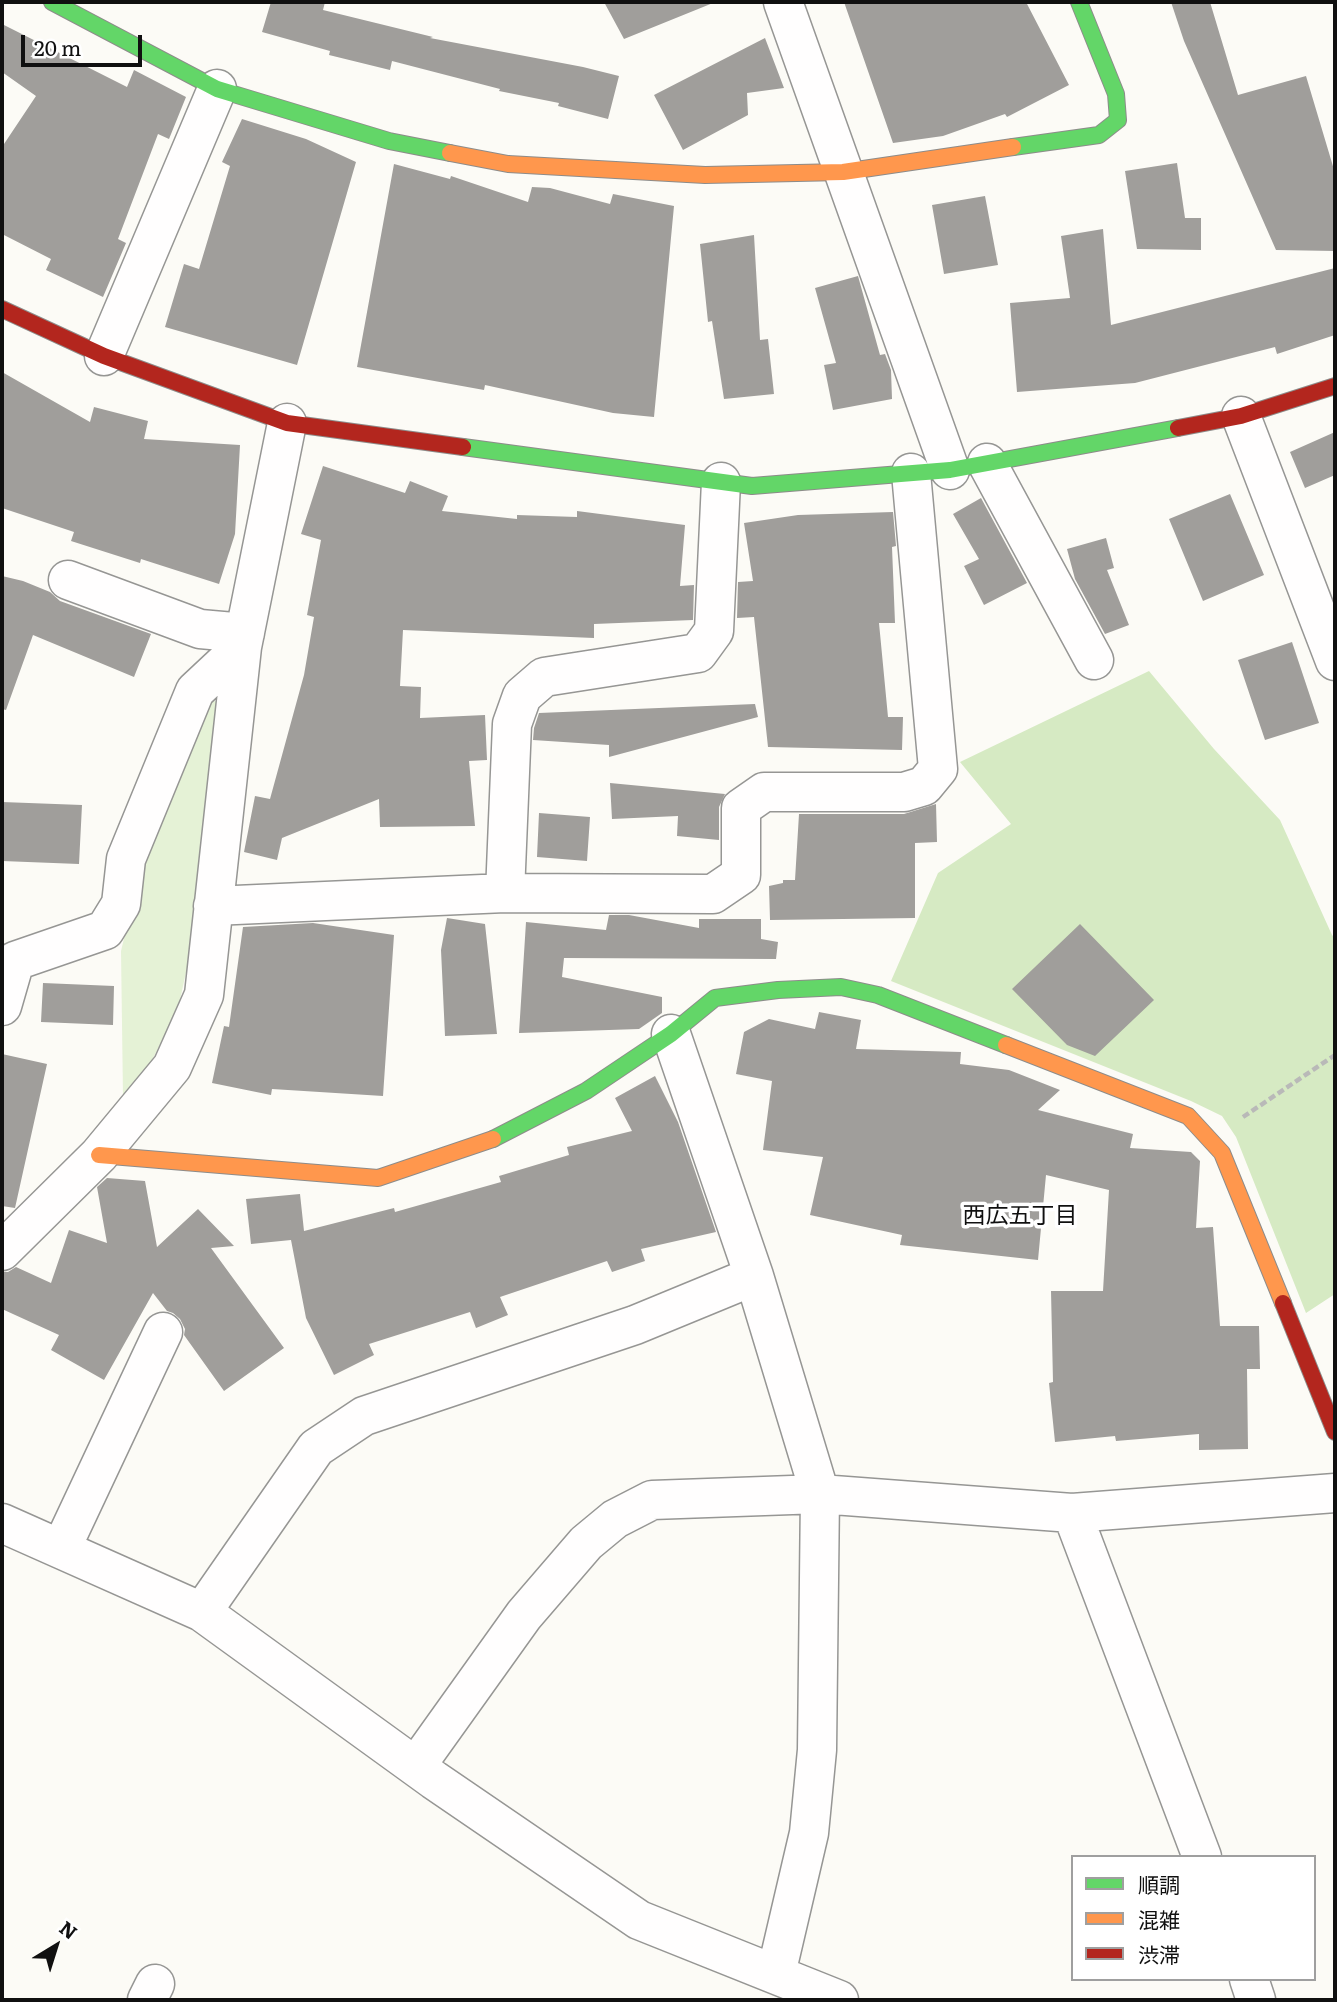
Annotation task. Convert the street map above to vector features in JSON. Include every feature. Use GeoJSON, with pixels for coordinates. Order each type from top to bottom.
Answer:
{"type":"FeatureCollection","features":[{"type":"Feature","properties":{"kind":"street"},"geometry":{"type":"LineString","coordinates":[[52,2],[217,89],[390,141],[508,164],[705,176],[843,172],[1099,135],[1118,120],[1116,94],[1079,2]]}},
{"type":"Feature","properties":{"kind":"street"},"geometry":{"type":"LineString","coordinates":[[783,2],[950,470]]}},
{"type":"Feature","properties":{"kind":"street"},"geometry":{"type":"LineString","coordinates":[[104,356],[217,89]]}},
{"type":"Feature","properties":{"kind":"street"},"geometry":{"type":"LineString","coordinates":[[2,309],[104,356],[288,423],[752,486],[950,470],[1241,416],[1335,386]]}},
{"type":"Feature","properties":{"kind":"street"},"geometry":{"type":"LineString","coordinates":[[1241,416],[1335,661]]}},
{"type":"Feature","properties":{"kind":"street"},"geometry":{"type":"LineString","coordinates":[[2,1251],[99,1155],[172,1067],[204,995],[243,640],[288,423]]}},
{"type":"Feature","properties":{"kind":"street"},"geometry":{"type":"LineString","coordinates":[[988,463],[1094,660]]}},
{"type":"Feature","properties":{"kind":"street"},"geometry":{"type":"LineString","coordinates":[[213,905],[505,893],[713,894],[741,875],[741,808],[764,792],[904,792],[924,786],[938,769],[911,473]]}},
{"type":"Feature","properties":{"kind":"street"},"geometry":{"type":"LineString","coordinates":[[505,893],[512,724],[522,696],[544,677],[698,653],[714,631],[721,482]]}},
{"type":"Feature","properties":{"kind":"street"},"geometry":{"type":"LineString","coordinates":[[68,580],[200,629],[243,640]]}},
{"type":"Feature","properties":{"kind":"street"},"geometry":{"type":"LineString","coordinates":[[2,1006],[15,961],[105,930],[121,904],[126,859],[195,691],[243,640]]}},
{"type":"Feature","properties":{"kind":"street"},"geometry":{"type":"LineString","coordinates":[[99,1155],[378,1178],[488,1141],[586,1091],[671,1034],[715,998],[778,990],[841,987],[878,995],[1188,1116],[1222,1153],[1335,1432]]}},
{"type":"Feature","properties":{"kind":"street"},"geometry":{"type":"LineString","coordinates":[[671,1034],[754,1276],[820,1494],[817,1750],[809,1833],[776,1974]]}},
{"type":"Feature","properties":{"kind":"street"},"geometry":{"type":"LineString","coordinates":[[202,1612],[316,1448],[364,1416],[635,1325],[754,1276]]}},
{"type":"Feature","properties":{"kind":"street"},"geometry":{"type":"LineString","coordinates":[[61,1549],[163,1332]]}},
{"type":"Feature","properties":{"kind":"street"},"geometry":{"type":"LineString","coordinates":[[416,1766],[523,1615],[586,1543],[615,1519],[652,1500],[820,1494],[1072,1513],[1335,1493]]}},
{"type":"Feature","properties":{"kind":"street"},"geometry":{"type":"LineString","coordinates":[[1072,1513],[1201,1855]]}},
{"type":"Feature","properties":{"kind":"street"},"geometry":{"type":"LineString","coordinates":[[2,1523],[202,1612],[416,1766],[639,1920],[839,2000]]}},
{"type":"Feature","properties":{"kind":"street"},"geometry":{"type":"LineString","coordinates":[[1250,1981],[1256,2000]]}},
{"type":"Feature","properties":{"kind":"path"},"geometry":{"type":"LineString","coordinates":[[1209,1140],[1335,1055]]}},
{"type":"Feature","properties":{"kind":"green space"},"geometry":{"type":"Polygon","coordinates":[[[1149,671],[1214,749],[1280,820],[1335,938],[1335,1294],[1306,1313],[1236,1137],[1222,1116],[1191,1101],[891,981],[938,873],[1011,824],[960,762],[1149,671]]]}},
{"type":"Feature","properties":{"kind":"green space"},"geometry":{"type":"Polygon","coordinates":[[[210,700],[219,702],[190,954],[178,1009],[146,1072],[123,1097],[121,951],[158,797],[210,700]]]}},
{"type":"Feature","properties":{"kind":"building"},"geometry":{"type":"Polygon","coordinates":[[[271,2],[325,2],[323,10],[433,37],[430,38],[619,76],[608,119],[558,106],[559,103],[499,91],[500,89],[392,61],[390,70],[329,55],[330,51],[262,32],[271,2]]]}},
{"type":"Feature","properties":{"kind":"building"},"geometry":{"type":"Polygon","coordinates":[[[604,2],[713,2],[713,3],[624,39],[604,2]]]}},
{"type":"Feature","properties":{"kind":"building"},"geometry":{"type":"Polygon","coordinates":[[[844,2],[1026,2],[1069,85],[1007,117],[1005,114],[943,136],[893,143],[844,2]]]}},
{"type":"Feature","properties":{"kind":"building"},"geometry":{"type":"Polygon","coordinates":[[[1171,2],[1210,2],[1238,95],[1306,76],[1335,173],[1335,251],[1276,250],[1184,41],[1171,2]]]}},
{"type":"Feature","properties":{"kind":"building"},"geometry":{"type":"Polygon","coordinates":[[[2,24],[127,87],[134,70],[186,97],[169,139],[158,134],[118,239],[126,243],[103,297],[46,270],[51,259],[2,234],[2,147],[36,96],[2,72],[2,24]]]}},
{"type":"Feature","properties":{"kind":"building"},"geometry":{"type":"Polygon","coordinates":[[[765,38],[784,88],[747,93],[748,115],[683,150],[654,95],[765,38]]]}},
{"type":"Feature","properties":{"kind":"building"},"geometry":{"type":"Polygon","coordinates":[[[242,119],[306,139],[356,162],[297,365],[165,327],[184,264],[199,269],[230,166],[222,162],[242,119]]]}},
{"type":"Feature","properties":{"kind":"building"},"geometry":{"type":"Polygon","coordinates":[[[1177,163],[1185,218],[1201,218],[1201,250],[1137,249],[1125,171],[1177,163]]]}},
{"type":"Feature","properties":{"kind":"building"},"geometry":{"type":"Polygon","coordinates":[[[394,164],[450,179],[451,176],[528,202],[532,187],[550,188],[610,204],[613,194],[674,206],[654,417],[613,413],[485,385],[484,390],[357,367],[394,164]]]}},
{"type":"Feature","properties":{"kind":"building"},"geometry":{"type":"Polygon","coordinates":[[[985,196],[998,265],[944,274],[932,205],[985,196]]]}},
{"type":"Feature","properties":{"kind":"building"},"geometry":{"type":"Polygon","coordinates":[[[1103,229],[1111,325],[1335,268],[1335,335],[1277,354],[1275,347],[1135,383],[1017,392],[1010,303],[1070,298],[1061,236],[1103,229]]]}},
{"type":"Feature","properties":{"kind":"building"},"geometry":{"type":"Polygon","coordinates":[[[754,235],[760,340],[768,339],[774,394],[724,399],[712,321],[708,322],[700,244],[754,235]]]}},
{"type":"Feature","properties":{"kind":"building"},"geometry":{"type":"Polygon","coordinates":[[[858,276],[880,355],[885,354],[891,370],[892,399],[833,410],[824,365],[836,363],[815,288],[858,276]]]}},
{"type":"Feature","properties":{"kind":"building"},"geometry":{"type":"Polygon","coordinates":[[[2,372],[90,422],[94,407],[148,421],[144,439],[240,445],[235,534],[219,584],[141,559],[140,563],[71,541],[74,532],[2,508],[2,372]]]}},
{"type":"Feature","properties":{"kind":"building"},"geometry":{"type":"Polygon","coordinates":[[[1335,432],[1335,475],[1305,488],[1290,452],[1335,432]]]}},
{"type":"Feature","properties":{"kind":"building"},"geometry":{"type":"Polygon","coordinates":[[[323,466],[405,493],[410,481],[448,496],[442,511],[517,519],[517,515],[577,517],[577,511],[685,525],[680,586],[694,585],[693,620],[594,624],[594,638],[403,630],[400,686],[421,687],[420,718],[485,715],[487,760],[469,761],[475,826],[380,827],[379,799],[282,838],[277,860],[244,852],[255,796],[270,799],[304,675],[314,617],[307,615],[321,540],[301,534],[323,466]]]}},
{"type":"Feature","properties":{"kind":"building"},"geometry":{"type":"Polygon","coordinates":[[[1230,494],[1264,575],[1203,601],[1169,519],[1230,494]]]}},
{"type":"Feature","properties":{"kind":"building"},"geometry":{"type":"Polygon","coordinates":[[[981,498],[1027,583],[984,605],[964,566],[979,559],[953,514],[981,498]]]}},
{"type":"Feature","properties":{"kind":"building"},"geometry":{"type":"Polygon","coordinates":[[[893,512],[896,546],[892,547],[895,623],[879,623],[888,717],[903,717],[902,750],[768,747],[754,617],[737,618],[738,582],[753,581],[744,523],[798,515],[893,512]]]}},
{"type":"Feature","properties":{"kind":"building"},"geometry":{"type":"Polygon","coordinates":[[[1106,538],[1114,568],[1107,570],[1129,625],[1105,634],[1075,579],[1067,549],[1106,538]]]}},
{"type":"Feature","properties":{"kind":"building"},"geometry":{"type":"Polygon","coordinates":[[[2,576],[23,581],[50,592],[60,601],[151,634],[134,677],[33,635],[6,710],[2,709],[2,576]]]}},
{"type":"Feature","properties":{"kind":"building"},"geometry":{"type":"Polygon","coordinates":[[[1292,642],[1319,723],[1265,740],[1238,660],[1292,642]]]}},
{"type":"Feature","properties":{"kind":"building"},"geometry":{"type":"Polygon","coordinates":[[[755,704],[758,717],[609,757],[609,745],[533,740],[539,713],[755,704]]]}},
{"type":"Feature","properties":{"kind":"building"},"geometry":{"type":"Polygon","coordinates":[[[610,783],[725,794],[719,807],[719,840],[677,836],[678,816],[612,819],[610,783]]]}},
{"type":"Feature","properties":{"kind":"building"},"geometry":{"type":"Polygon","coordinates":[[[2,802],[82,805],[79,864],[2,861],[2,802]]]}},
{"type":"Feature","properties":{"kind":"building"},"geometry":{"type":"Polygon","coordinates":[[[936,804],[937,842],[915,843],[915,918],[770,920],[769,886],[783,883],[783,880],[795,880],[799,814],[904,814],[936,804]]]}},
{"type":"Feature","properties":{"kind":"building"},"geometry":{"type":"Polygon","coordinates":[[[539,813],[590,817],[587,861],[537,857],[539,813]]]}},
{"type":"Feature","properties":{"kind":"building"},"geometry":{"type":"Polygon","coordinates":[[[609,915],[629,915],[699,928],[699,919],[761,919],[761,939],[778,942],[776,959],[564,958],[562,977],[662,997],[662,1013],[639,1029],[519,1033],[526,922],[606,930],[609,915]]]}},
{"type":"Feature","properties":{"kind":"building"},"geometry":{"type":"Polygon","coordinates":[[[447,918],[485,924],[497,1034],[445,1036],[441,950],[447,918]]]}},
{"type":"Feature","properties":{"kind":"building"},"geometry":{"type":"Polygon","coordinates":[[[313,923],[394,935],[383,1096],[272,1089],[271,1095],[212,1083],[224,1026],[229,1027],[243,927],[313,923]]]}},
{"type":"Feature","properties":{"kind":"building"},"geometry":{"type":"Polygon","coordinates":[[[1080,924],[1154,1000],[1095,1056],[1067,1045],[1012,989],[1080,924]]]}},
{"type":"Feature","properties":{"kind":"building"},"geometry":{"type":"Polygon","coordinates":[[[43,983],[114,986],[113,1025],[41,1022],[43,983]]]}},
{"type":"Feature","properties":{"kind":"building"},"geometry":{"type":"Polygon","coordinates":[[[819,1012],[861,1020],[856,1049],[961,1052],[960,1064],[1009,1070],[1060,1090],[1038,1110],[1133,1134],[1130,1148],[1191,1152],[1200,1161],[1196,1228],[1213,1227],[1220,1326],[1259,1326],[1260,1369],[1247,1369],[1248,1449],[1199,1450],[1199,1434],[1116,1441],[1115,1436],[1055,1442],[1049,1383],[1053,1382],[1051,1291],[1103,1291],[1109,1190],[1046,1175],[1038,1260],[900,1245],[902,1235],[810,1215],[823,1157],[763,1150],[772,1081],[736,1074],[744,1032],[769,1019],[815,1029],[819,1012]]]}},
{"type":"Feature","properties":{"kind":"building"},"geometry":{"type":"Polygon","coordinates":[[[2,1054],[47,1064],[15,1208],[2,1206],[2,1054]]]}},
{"type":"Feature","properties":{"kind":"building"},"geometry":{"type":"Polygon","coordinates":[[[655,1076],[678,1122],[716,1232],[641,1249],[645,1261],[612,1272],[607,1261],[500,1297],[508,1315],[476,1328],[470,1312],[369,1344],[374,1355],[334,1375],[306,1318],[291,1240],[251,1244],[246,1199],[300,1194],[304,1231],[394,1208],[395,1212],[501,1182],[499,1176],[569,1155],[567,1147],[632,1131],[615,1098],[655,1076]]]}},
{"type":"Feature","properties":{"kind":"building"},"geometry":{"type":"Polygon","coordinates":[[[107,1178],[145,1181],[157,1247],[198,1209],[234,1246],[211,1248],[284,1348],[224,1391],[184,1335],[185,1329],[180,1319],[167,1311],[153,1293],[104,1380],[51,1350],[59,1335],[2,1309],[2,1272],[16,1267],[51,1283],[69,1230],[107,1243],[97,1187],[107,1178]]]}},
{"type":"Feature","properties":{"kind":"traffic: fast"},"geometry":{"type":"LineString","coordinates":[[52,2],[217,89],[389,141],[450,153]]}},
{"type":"Feature","properties":{"kind":"traffic: fast"},"geometry":{"type":"LineString","coordinates":[[1013,147],[1099,135],[1118,120],[1116,94],[1079,2]]}},
{"type":"Feature","properties":{"kind":"traffic: fast"},"geometry":{"type":"LineString","coordinates":[[463,447],[752,486],[950,470],[1178,428]]}},
{"type":"Feature","properties":{"kind":"traffic: fast"},"geometry":{"type":"LineString","coordinates":[[493,1139],[586,1091],[671,1034],[715,998],[778,990],[841,987],[878,995],[1006,1045]]}},
{"type":"Feature","properties":{"kind":"traffic: slow"},"geometry":{"type":"LineString","coordinates":[[450,153],[508,164],[705,175],[843,172],[1013,147]]}},
{"type":"Feature","properties":{"kind":"traffic: slow"},"geometry":{"type":"LineString","coordinates":[[1006,1045],[1188,1116],[1222,1153],[1283,1303]]}},
{"type":"Feature","properties":{"kind":"traffic: slow"},"geometry":{"type":"LineString","coordinates":[[99,1155],[378,1178],[493,1139]]}},
{"type":"Feature","properties":{"kind":"traffic: jam"},"geometry":{"type":"LineString","coordinates":[[2,309],[104,356],[287,423],[463,447]]}},
{"type":"Feature","properties":{"kind":"traffic: jam"},"geometry":{"type":"LineString","coordinates":[[1178,428],[1241,416],[1335,386]]}},
{"type":"Feature","properties":{"kind":"traffic: jam"},"geometry":{"type":"LineString","coordinates":[[1283,1303],[1335,1432]]}},
{"type":"Feature","properties":{"kind":"district","name":"西広五丁目"},"geometry":{"type":"Point","coordinates":[1020,1216]}}]}
